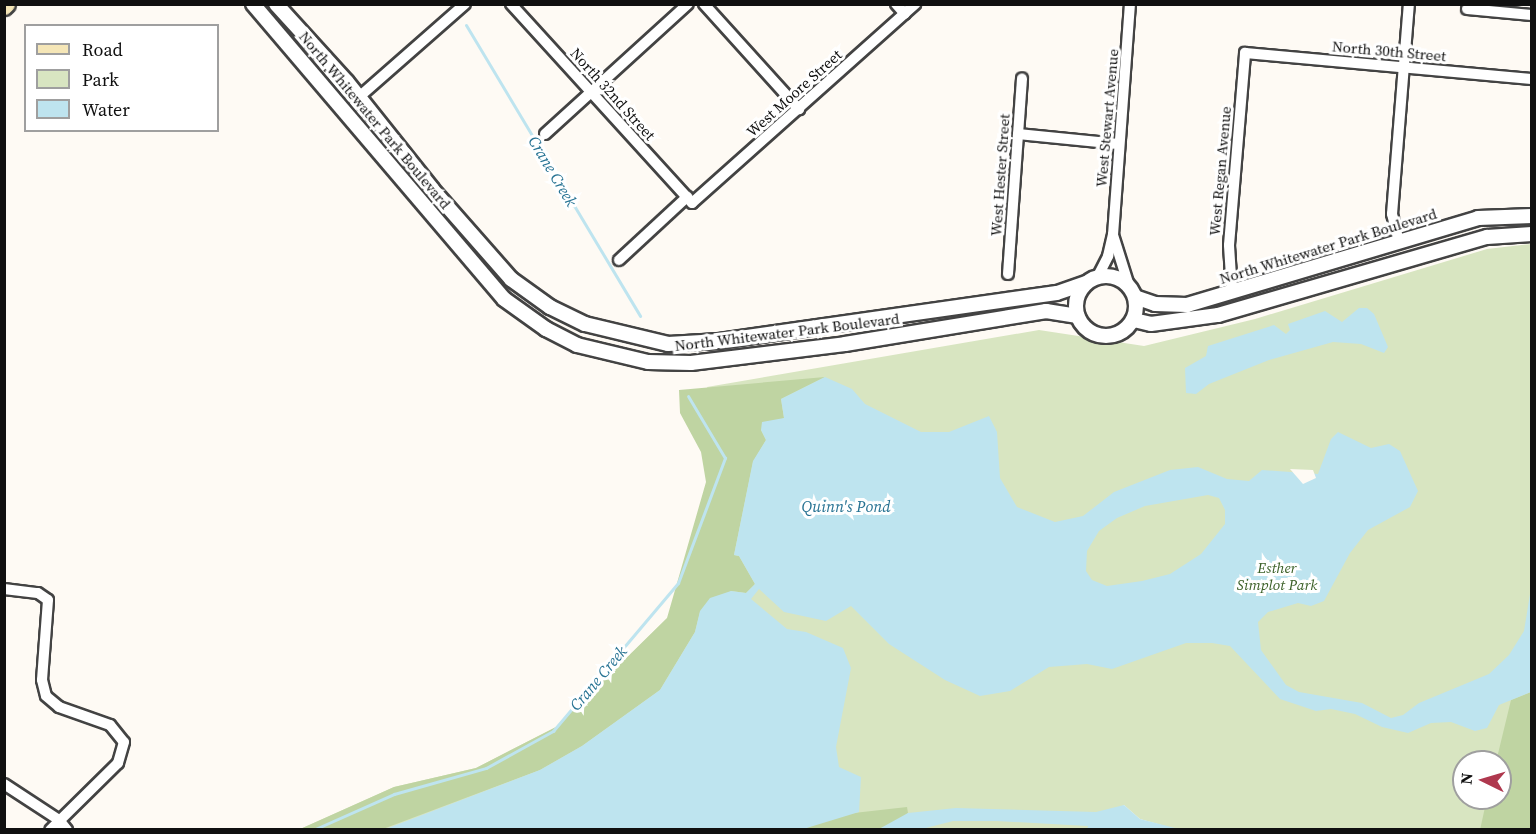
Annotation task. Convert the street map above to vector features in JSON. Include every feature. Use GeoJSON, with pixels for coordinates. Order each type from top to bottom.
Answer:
{"type":"FeatureCollection","features":[{"type":"Feature","properties":{"kind":"street","name":"North Whitewater Park Boulevard"},"geometry":{"type":"LineString","coordinates":[[254,4],[504,298],[546,329],[577,345],[648,362],[691,363],[845,344],[1046,311],[1078,316]]}},
{"type":"Feature","properties":{"kind":"street","name":"North Whitewater Park Boulevard"},"geometry":{"type":"LineString","coordinates":[[276,4],[359,97],[432,189],[511,279],[550,307],[611,333],[668,344],[719,341],[1069,291],[1092,280]]}},
{"type":"Feature","properties":{"kind":"street"},"geometry":{"type":"LineString","coordinates":[[359,97],[465,4]]}},
{"type":"Feature","properties":{"kind":"street","name":"North 32nd Street"},"geometry":{"type":"LineString","coordinates":[[511,4],[690,200]]}},
{"type":"Feature","properties":{"kind":"street"},"geometry":{"type":"LineString","coordinates":[[545,134],[688,4]]}},
{"type":"Feature","properties":{"kind":"street"},"geometry":{"type":"LineString","coordinates":[[704,4],[798,109]]}},
{"type":"Feature","properties":{"kind":"street"},"geometry":{"type":"LineString","coordinates":[[896,4],[905,14]]}},
{"type":"Feature","properties":{"kind":"street","name":"West Moore Street"},"geometry":{"type":"LineString","coordinates":[[619,260],[798,109],[915,4]]}},
{"type":"Feature","properties":{"kind":"street","name":"West Stewart Avenue"},"geometry":{"type":"LineString","coordinates":[[1092,280],[1108,256],[1113,235],[1130,4]]}},
{"type":"Feature","properties":{"kind":"street"},"geometry":{"type":"LineString","coordinates":[[1399,242],[1392,214],[1409,4]]}},
{"type":"Feature","properties":{"kind":"street"},"geometry":{"type":"LineString","coordinates":[[1467,9],[1532,15]]}},
{"type":"Feature","properties":{"kind":"street","name":"North 30th Street"},"geometry":{"type":"LineString","coordinates":[[1245,53],[1532,79]]}},
{"type":"Feature","properties":{"kind":"street","name":"West Regan Avenue"},"geometry":{"type":"LineString","coordinates":[[1232,292],[1229,245],[1245,53]]}},
{"type":"Feature","properties":{"kind":"street","name":"West Hester Street"},"geometry":{"type":"LineString","coordinates":[[1008,274],[1022,79]]}},
{"type":"Feature","properties":{"kind":"street"},"geometry":{"type":"LineString","coordinates":[[1018,134],[1119,144]]}},
{"type":"Feature","properties":{"kind":"street","name":"North Whitewater Park Boulevard"},"geometry":{"type":"LineString","coordinates":[[1132,291],[1155,304],[1187,305],[1478,219],[1532,216]]}},
{"type":"Feature","properties":{"kind":"street"},"geometry":{"type":"LineString","coordinates":[[1134,320],[1151,324],[1218,315],[1487,237],[1532,234]]}},
{"type":"Feature","properties":{"kind":"street","name":"West Stewart Avenue"},"geometry":{"type":"LineString","coordinates":[[1113,235],[1132,291]]}},
{"type":"Feature","properties":{"kind":"street"},"geometry":{"type":"LineString","coordinates":[[1114,277],[1132,291],[1134,320],[1123,332],[1106,337],[1088,330],[1078,316],[1077,298],[1092,280],[1114,277]]}},
{"type":"Feature","properties":{"kind":"street"},"geometry":{"type":"LineString","coordinates":[[4,589],[46,596],[49,606],[42,680],[46,696],[59,706],[110,725],[124,742],[118,763],[50,830]]}},
{"type":"Feature","properties":{"kind":"street"},"geometry":{"type":"LineString","coordinates":[[4,784],[59,820],[67,830]]}},
{"type":"Feature","properties":{"kind":"green space","name":"Esther Simplot Park"},"geometry":{"type":"Polygon","coordinates":[[[1531,244],[1531,829],[1179,830],[1140,819],[1124,805],[1087,830],[298,830],[394,787],[476,768],[556,727],[691,595],[728,449],[707,387],[1039,330],[1144,346],[1255,319],[1487,249],[1531,244]]]}},
{"type":"Feature","properties":{"kind":"green space"},"geometry":{"type":"Polygon","coordinates":[[[825,377],[781,399],[784,418],[761,430],[766,440],[753,462],[734,555],[739,556],[755,584],[746,593],[731,591],[700,612],[695,632],[660,690],[582,746],[540,770],[383,829],[298,830],[394,787],[476,768],[556,727],[667,618],[706,482],[701,452],[680,413],[679,390],[825,377]]]}},
{"type":"Feature","properties":{"kind":"green space"},"geometry":{"type":"Polygon","coordinates":[[[1531,692],[1531,829],[1480,830],[1484,810],[1512,810],[1512,750],[1499,750],[1511,700],[1531,692]]]}},
{"type":"Feature","properties":{"kind":"green space"},"geometry":{"type":"Polygon","coordinates":[[[907,807],[908,813],[898,821],[879,829],[800,830],[845,814],[907,807]]]}},
{"type":"Feature","properties":{"kind":"water"},"geometry":{"type":"Polygon","coordinates":[[[1359,308],[1367,308],[1374,314],[1388,347],[1384,353],[1361,344],[1333,342],[1269,360],[1209,384],[1196,394],[1186,393],[1185,368],[1206,356],[1208,346],[1274,325],[1286,334],[1290,330],[1288,324],[1325,311],[1342,322],[1359,308]]]}},
{"type":"Feature","properties":{"kind":"water","name":"Quinn's Pond"},"geometry":{"type":"Polygon","coordinates":[[[825,377],[852,389],[865,404],[921,432],[949,432],[989,416],[997,432],[1000,478],[1017,507],[1055,522],[1083,516],[1114,492],[1170,470],[1198,467],[1227,479],[1249,481],[1262,470],[1318,474],[1331,439],[1338,432],[1371,448],[1389,444],[1400,451],[1418,491],[1410,507],[1368,530],[1350,553],[1324,601],[1311,606],[1298,603],[1268,612],[1258,622],[1261,650],[1286,685],[1299,692],[1362,703],[1391,718],[1403,715],[1419,703],[1489,674],[1509,655],[1524,631],[1531,588],[1531,692],[1499,705],[1487,728],[1475,731],[1451,722],[1431,723],[1408,733],[1382,727],[1355,714],[1331,709],[1316,711],[1280,699],[1230,646],[1186,643],[1112,669],[1087,664],[1049,667],[1010,691],[980,696],[945,680],[889,644],[851,606],[826,621],[784,612],[759,589],[751,599],[787,629],[806,632],[843,648],[851,668],[836,747],[839,767],[861,777],[859,812],[800,830],[383,830],[540,770],[582,746],[660,690],[695,632],[700,611],[710,598],[731,591],[746,593],[755,584],[739,556],[734,555],[753,461],[766,440],[761,430],[762,422],[784,418],[781,399],[825,377]],[[1208,495],[1145,506],[1117,518],[1099,531],[1087,551],[1086,571],[1092,580],[1107,586],[1170,574],[1201,554],[1225,524],[1225,510],[1219,498],[1208,495]]]}},
{"type":"Feature","properties":{"kind":"water"},"geometry":{"type":"Polygon","coordinates":[[[1124,805],[1140,819],[1179,829],[1087,830],[1088,826],[953,821],[922,829],[879,829],[908,813],[956,808],[1096,812],[1124,805]]]}},
{"type":"Feature","properties":{"kind":"pier"},"geometry":{"type":"Polygon","coordinates":[[[1290,469],[1313,470],[1316,478],[1303,484],[1290,469]]]}},
{"type":"Feature","properties":{"kind":"waterway","name":"Crane Creek"},"geometry":{"type":"LineString","coordinates":[[466,25],[640,316]]}},
{"type":"Feature","properties":{"kind":"waterway","name":"Crane Creek"},"geometry":{"type":"LineString","coordinates":[[313,830],[394,794],[486,768],[553,731],[678,583],[725,458],[688,396]]}}]}
